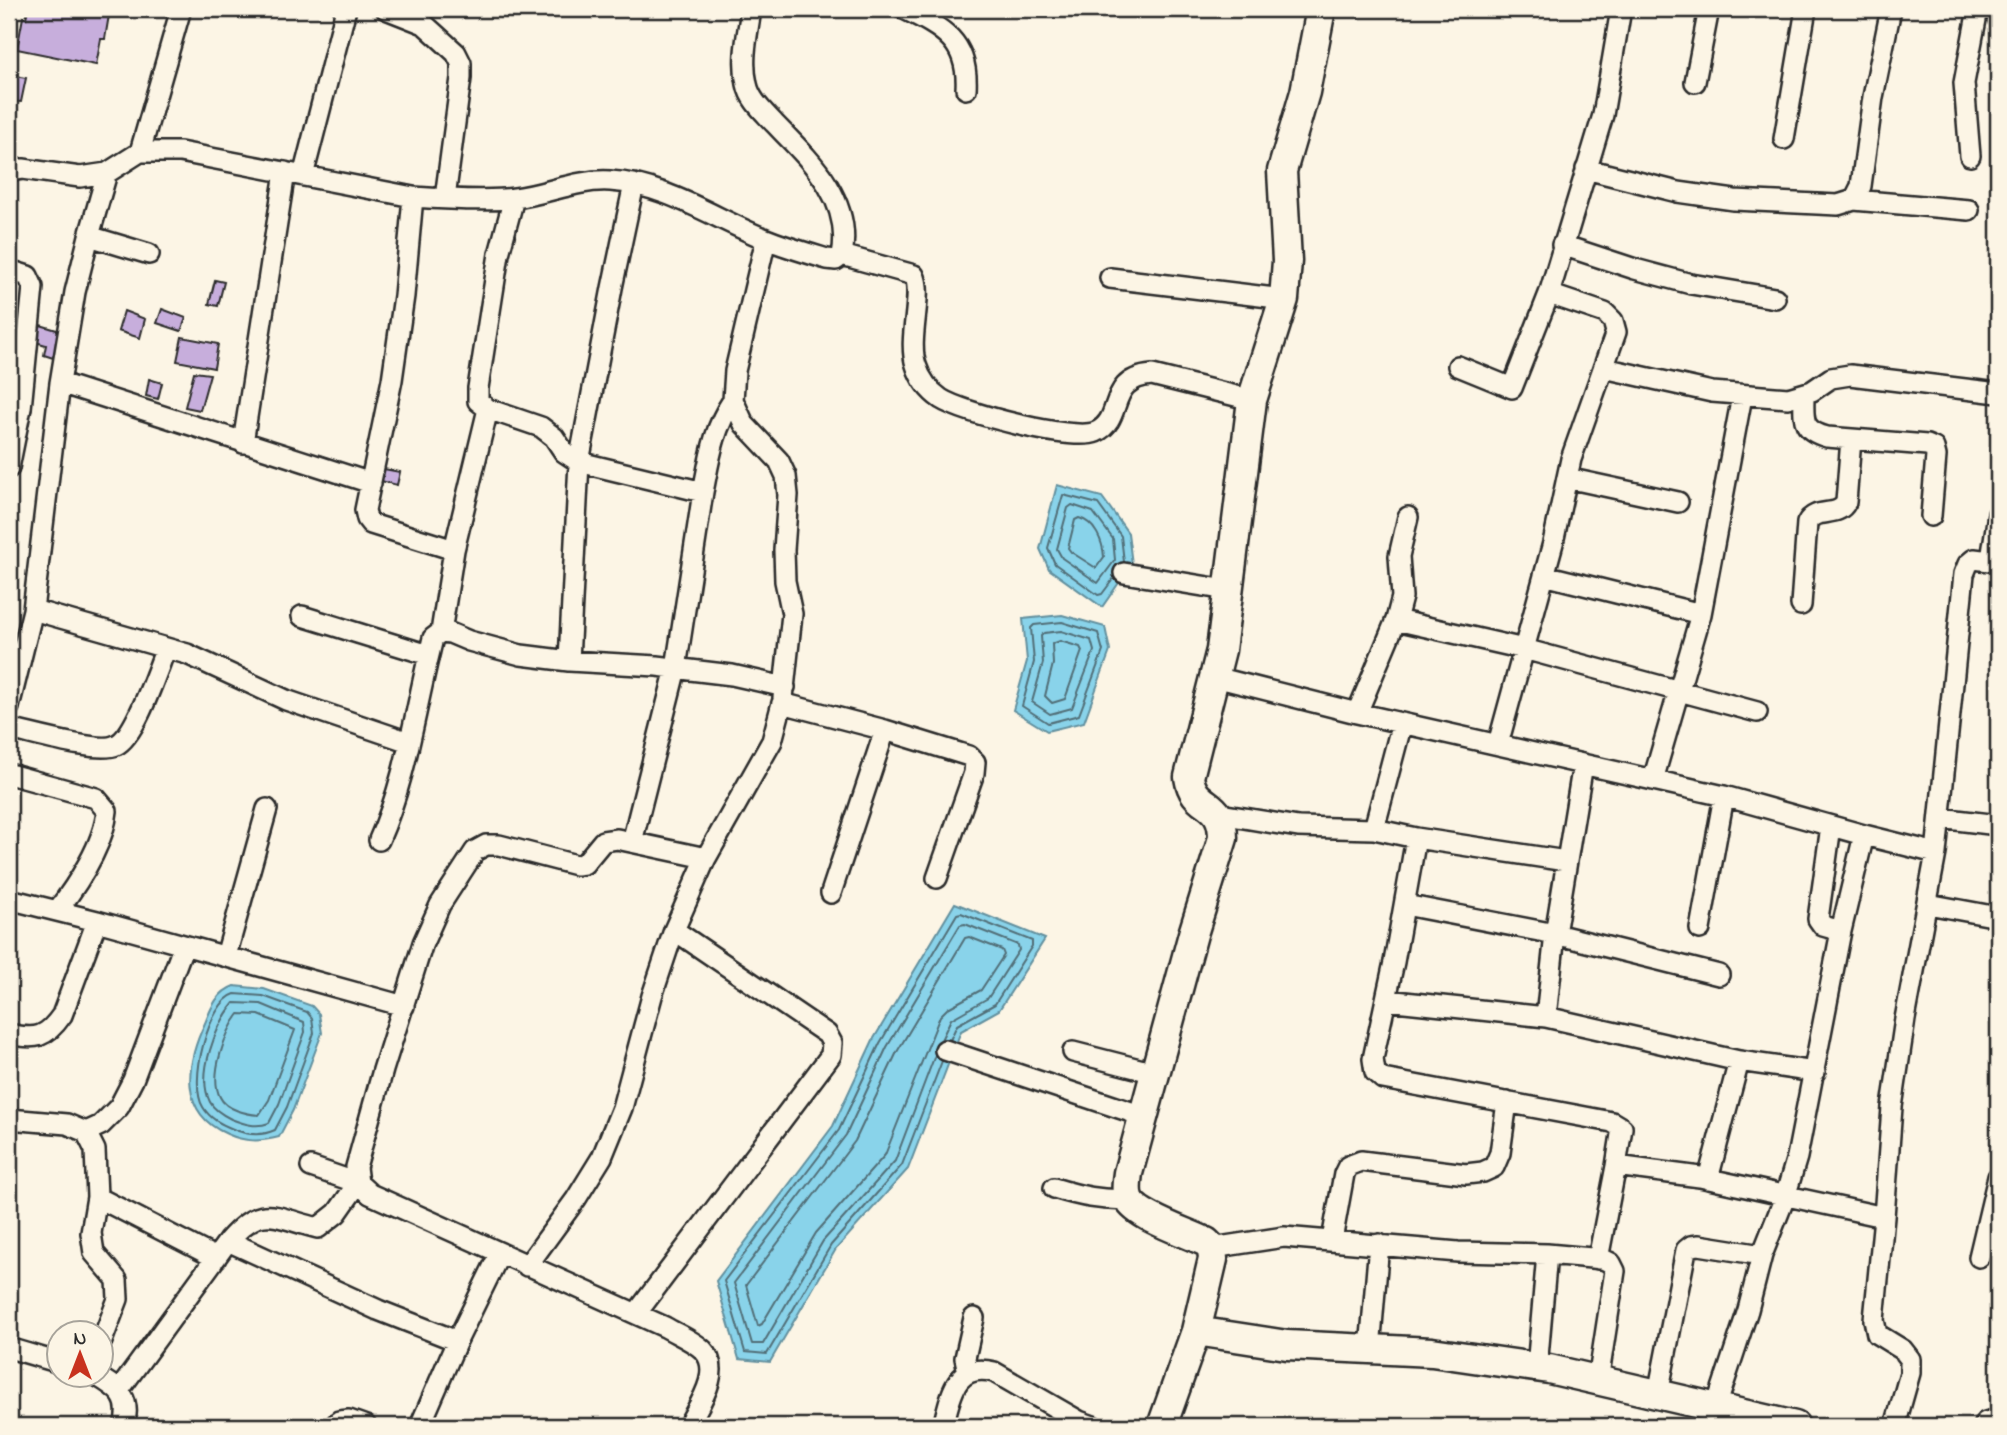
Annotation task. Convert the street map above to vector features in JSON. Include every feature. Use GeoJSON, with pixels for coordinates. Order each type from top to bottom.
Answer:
{"type":"FeatureCollection","features":[{"type":"Feature","properties":{"kind":"street"},"geometry":{"type":"LineString","coordinates":[[140,152],[181,9]]}},
{"type":"Feature","properties":{"kind":"street"},"geometry":{"type":"LineString","coordinates":[[243,443],[294,174],[346,9]]}},
{"type":"Feature","properties":{"kind":"street"},"geometry":{"type":"LineString","coordinates":[[386,9],[424,24],[456,53],[461,63],[445,198]]}},
{"type":"Feature","properties":{"kind":"street"},"geometry":{"type":"LineString","coordinates":[[9,171],[23,169],[80,177],[107,173],[140,152],[180,152],[413,197],[514,198],[608,181],[634,184],[667,194],[766,239],[827,260],[836,260],[842,255],[844,223],[833,191],[807,157],[756,103],[747,85],[745,58],[751,9]]}},
{"type":"Feature","properties":{"kind":"street"},"geometry":{"type":"LineString","coordinates":[[904,9],[933,23],[955,41],[967,70],[967,89]]}},
{"type":"Feature","properties":{"kind":"street"},"geometry":{"type":"LineString","coordinates":[[1321,9],[1306,92],[1282,171],[1287,261],[1284,299],[1252,400],[1221,650],[1189,777],[1191,788],[1220,814],[1298,827],[1374,829],[1566,861]]}},
{"type":"Feature","properties":{"kind":"street"},"geometry":{"type":"LineString","coordinates":[[1458,366],[1512,387],[1549,294],[1603,115],[1621,9]]}},
{"type":"Feature","properties":{"kind":"street"},"geometry":{"type":"LineString","coordinates":[[1695,82],[1709,9]]}},
{"type":"Feature","properties":{"kind":"street"},"geometry":{"type":"LineString","coordinates":[[1784,139],[1806,9]]}},
{"type":"Feature","properties":{"kind":"street"},"geometry":{"type":"LineString","coordinates":[[1854,200],[1861,186],[1873,97],[1891,9]]}},
{"type":"Feature","properties":{"kind":"street"},"geometry":{"type":"LineString","coordinates":[[1970,156],[1964,83],[1978,9]]}},
{"type":"Feature","properties":{"kind":"street"},"geometry":{"type":"LineString","coordinates":[[1586,169],[1678,192],[1734,200],[1838,205],[1854,200],[1969,211]]}},
{"type":"Feature","properties":{"kind":"street"},"geometry":{"type":"LineString","coordinates":[[9,707],[33,610],[60,383],[75,292],[107,173]]}},
{"type":"Feature","properties":{"kind":"street"},"geometry":{"type":"LineString","coordinates":[[569,662],[579,462],[634,184]]}},
{"type":"Feature","properties":{"kind":"street"},"geometry":{"type":"LineString","coordinates":[[413,197],[404,296],[392,380],[365,510],[371,524],[454,550]]}},
{"type":"Feature","properties":{"kind":"street"},"geometry":{"type":"LineString","coordinates":[[514,198],[499,254],[478,401],[488,409],[541,427],[554,437],[564,452],[579,462],[703,492]]}},
{"type":"Feature","properties":{"kind":"street"},"geometry":{"type":"LineString","coordinates":[[89,236],[149,254]]}},
{"type":"Feature","properties":{"kind":"street"},"geometry":{"type":"LineString","coordinates":[[527,1266],[602,1157],[622,1108],[674,930],[706,858],[772,741],[784,695],[792,614],[785,581],[788,495],[786,476],[779,461],[744,424],[733,400],[734,371],[766,239]]}},
{"type":"Feature","properties":{"kind":"street"},"geometry":{"type":"LineString","coordinates":[[1562,245],[1691,284],[1775,298]]}},
{"type":"Feature","properties":{"kind":"street"},"geometry":{"type":"LineString","coordinates":[[842,255],[914,275],[917,285],[912,337],[914,361],[922,381],[940,398],[957,407],[1031,428],[1082,434],[1101,430],[1109,420],[1126,384],[1137,376],[1152,375],[1252,400]]}},
{"type":"Feature","properties":{"kind":"street"},"geometry":{"type":"LineString","coordinates":[[9,270],[28,275],[33,287],[21,408],[9,468]]}},
{"type":"Feature","properties":{"kind":"street"},"geometry":{"type":"LineString","coordinates":[[1110,278],[1284,299]]}},
{"type":"Feature","properties":{"kind":"street"},"geometry":{"type":"LineString","coordinates":[[1498,744],[1545,575],[1572,459],[1616,332],[1613,321],[1605,313],[1549,294]]}},
{"type":"Feature","properties":{"kind":"street"},"geometry":{"type":"LineString","coordinates":[[1604,368],[1742,396],[1788,398],[1812,391],[1831,378],[1850,375],[1998,393]]}},
{"type":"Feature","properties":{"kind":"street"},"geometry":{"type":"LineString","coordinates":[[60,383],[370,482]]}},
{"type":"Feature","properties":{"kind":"street"},"geometry":{"type":"LineString","coordinates":[[1804,394],[1804,418],[1807,428],[1814,434],[1827,438],[1927,445],[1934,448],[1936,456],[1931,516]]}},
{"type":"Feature","properties":{"kind":"street"},"geometry":{"type":"LineString","coordinates":[[1653,780],[1681,691],[1701,614],[1742,396]]}},
{"type":"Feature","properties":{"kind":"street"},"geometry":{"type":"LineString","coordinates":[[632,842],[676,668],[712,443],[719,421],[733,400]]}},
{"type":"Feature","properties":{"kind":"street"},"geometry":{"type":"LineString","coordinates":[[441,632],[454,550],[488,409]]}},
{"type":"Feature","properties":{"kind":"street"},"geometry":{"type":"LineString","coordinates":[[1801,605],[1807,523],[1817,514],[1843,509],[1846,502],[1851,439]]}},
{"type":"Feature","properties":{"kind":"street"},"geometry":{"type":"LineString","coordinates":[[1567,478],[1678,502]]}},
{"type":"Feature","properties":{"kind":"street"},"geometry":{"type":"LineString","coordinates":[[1895,1426],[1910,1373],[1910,1359],[1903,1350],[1877,1334],[1874,1320],[1892,1107],[1905,1018],[1936,853],[1964,574],[1968,564],[1975,559],[1995,561],[1998,514]]}},
{"type":"Feature","properties":{"kind":"street"},"geometry":{"type":"LineString","coordinates":[[1357,713],[1396,620],[1402,597],[1399,556],[1408,517]]}},
{"type":"Feature","properties":{"kind":"street"},"geometry":{"type":"LineString","coordinates":[[1124,573],[1227,590]]}},
{"type":"Feature","properties":{"kind":"street"},"geometry":{"type":"LineString","coordinates":[[1545,575],[1701,614]]}},
{"type":"Feature","properties":{"kind":"street"},"geometry":{"type":"LineString","coordinates":[[33,610],[166,648],[226,670],[252,685],[286,699],[409,742]]}},
{"type":"Feature","properties":{"kind":"street"},"geometry":{"type":"LineString","coordinates":[[302,616],[429,655]]}},
{"type":"Feature","properties":{"kind":"street"},"geometry":{"type":"LineString","coordinates":[[1396,620],[1524,649],[1757,712]]}},
{"type":"Feature","properties":{"kind":"street"},"geometry":{"type":"LineString","coordinates":[[379,840],[390,816],[433,638],[441,632],[521,655],[569,662],[676,668],[732,675],[885,730],[969,756],[975,762],[974,773],[937,878]]}},
{"type":"Feature","properties":{"kind":"street"},"geometry":{"type":"LineString","coordinates":[[9,729],[98,748],[116,746],[128,735],[134,724],[166,648]]}},
{"type":"Feature","properties":{"kind":"street"},"geometry":{"type":"LineString","coordinates":[[1215,677],[1357,713],[1724,796],[1936,853]]}},
{"type":"Feature","properties":{"kind":"street"},"geometry":{"type":"LineString","coordinates":[[1374,829],[1402,723]]}},
{"type":"Feature","properties":{"kind":"street"},"geometry":{"type":"LineString","coordinates":[[831,893],[885,730]]}},
{"type":"Feature","properties":{"kind":"street"},"geometry":{"type":"LineString","coordinates":[[1546,1017],[1555,934],[1583,764]]}},
{"type":"Feature","properties":{"kind":"street"},"geometry":{"type":"LineString","coordinates":[[9,774],[96,798],[107,811],[105,827],[74,888],[57,911]]}},
{"type":"Feature","properties":{"kind":"street"},"geometry":{"type":"LineString","coordinates":[[1700,929],[1724,796]]}},
{"type":"Feature","properties":{"kind":"street"},"geometry":{"type":"LineString","coordinates":[[226,956],[267,809]]}},
{"type":"Feature","properties":{"kind":"street"},"geometry":{"type":"LineString","coordinates":[[1162,1426],[1196,1331],[1213,1259],[1212,1248],[1206,1242],[1137,1210],[1129,1199],[1128,1173],[1193,934],[1223,838],[1220,814]]}},
{"type":"Feature","properties":{"kind":"street"},"geometry":{"type":"LineString","coordinates":[[1940,818],[1998,824]]}},
{"type":"Feature","properties":{"kind":"street"},"geometry":{"type":"LineString","coordinates":[[1831,826],[1818,919],[1823,926],[1841,931]]}},
{"type":"Feature","properties":{"kind":"street"},"geometry":{"type":"LineString","coordinates":[[1716,1407],[1748,1310],[1762,1255],[1785,1197],[1797,1157],[1841,931],[1864,835]]}},
{"type":"Feature","properties":{"kind":"street"},"geometry":{"type":"LineString","coordinates":[[1416,838],[1373,1059],[1375,1072],[1383,1079],[1612,1122],[1622,1128],[1598,1259]]}},
{"type":"Feature","properties":{"kind":"street"},"geometry":{"type":"LineString","coordinates":[[120,1389],[228,1241],[245,1222],[265,1214],[318,1228],[337,1213],[358,1183],[356,1167],[423,943],[440,905],[475,851],[486,845],[499,845],[576,865],[590,860],[603,841],[617,839],[706,858]]}},
{"type":"Feature","properties":{"kind":"street"},"geometry":{"type":"LineString","coordinates":[[9,899],[404,1006]]}},
{"type":"Feature","properties":{"kind":"street"},"geometry":{"type":"LineString","coordinates":[[1928,904],[1998,917]]}},
{"type":"Feature","properties":{"kind":"street"},"geometry":{"type":"LineString","coordinates":[[1405,905],[1555,934],[1719,975]]}},
{"type":"Feature","properties":{"kind":"street"},"geometry":{"type":"LineString","coordinates":[[9,1034],[42,1036],[53,1027],[62,1015],[97,921]]}},
{"type":"Feature","properties":{"kind":"street"},"geometry":{"type":"LineString","coordinates":[[636,1314],[831,1055],[832,1043],[827,1034],[674,930]]}},
{"type":"Feature","properties":{"kind":"street"},"geometry":{"type":"LineString","coordinates":[[86,1132],[101,1125],[119,1107],[133,1080],[184,945]]}},
{"type":"Feature","properties":{"kind":"street"},"geometry":{"type":"LineString","coordinates":[[1386,1000],[1546,1017],[1739,1061],[1815,1072]]}},
{"type":"Feature","properties":{"kind":"street"},"geometry":{"type":"LineString","coordinates":[[945,1050],[1143,1116]]}},
{"type":"Feature","properties":{"kind":"street"},"geometry":{"type":"LineString","coordinates":[[1073,1052],[1155,1073]]}},
{"type":"Feature","properties":{"kind":"street"},"geometry":{"type":"LineString","coordinates":[[1709,1179],[1739,1061]]}},
{"type":"Feature","properties":{"kind":"street"},"geometry":{"type":"LineString","coordinates":[[1332,1240],[1344,1174],[1348,1166],[1360,1161],[1466,1174],[1483,1172],[1494,1167],[1500,1153],[1507,1102]]}},
{"type":"Feature","properties":{"kind":"street"},"geometry":{"type":"LineString","coordinates":[[9,1119],[67,1124],[86,1132],[95,1150],[97,1197],[91,1233],[94,1252],[117,1280],[118,1299],[110,1320]]}},
{"type":"Feature","properties":{"kind":"street"},"geometry":{"type":"LineString","coordinates":[[1616,1166],[1709,1179],[1884,1217]]}},
{"type":"Feature","properties":{"kind":"street"},"geometry":{"type":"LineString","coordinates":[[311,1167],[358,1183],[370,1194],[665,1327],[704,1350],[711,1364],[712,1377],[688,1426]]}},
{"type":"Feature","properties":{"kind":"street"},"geometry":{"type":"LineString","coordinates":[[1979,1257],[1998,1177]]}},
{"type":"Feature","properties":{"kind":"street"},"geometry":{"type":"LineString","coordinates":[[1054,1188],[1084,1197],[1129,1199]]}},
{"type":"Feature","properties":{"kind":"street"},"geometry":{"type":"LineString","coordinates":[[97,1197],[216,1258]]}},
{"type":"Feature","properties":{"kind":"street"},"geometry":{"type":"LineString","coordinates":[[1212,1248],[1284,1237],[1458,1252],[1547,1254],[1598,1259],[1611,1263],[1615,1271],[1598,1381]]}},
{"type":"Feature","properties":{"kind":"street"},"geometry":{"type":"LineString","coordinates":[[228,1241],[378,1310],[457,1341]]}},
{"type":"Feature","properties":{"kind":"street"},"geometry":{"type":"LineString","coordinates":[[1370,1349],[1379,1244]]}},
{"type":"Feature","properties":{"kind":"street"},"geometry":{"type":"LineString","coordinates":[[1658,1394],[1686,1250],[1690,1246],[1699,1245],[1762,1255]]}},
{"type":"Feature","properties":{"kind":"street"},"geometry":{"type":"LineString","coordinates":[[420,1426],[500,1253]]}},
{"type":"Feature","properties":{"kind":"street"},"geometry":{"type":"LineString","coordinates":[[1537,1368],[1547,1254]]}},
{"type":"Feature","properties":{"kind":"street"},"geometry":{"type":"LineString","coordinates":[[968,1373],[965,1359],[974,1318]]}},
{"type":"Feature","properties":{"kind":"street"},"geometry":{"type":"LineString","coordinates":[[1196,1331],[1287,1345],[1432,1352],[1537,1368],[1795,1426]]}},
{"type":"Feature","properties":{"kind":"street"},"geometry":{"type":"LineString","coordinates":[[9,1348],[46,1359]]}},
{"type":"Feature","properties":{"kind":"street"},"geometry":{"type":"LineString","coordinates":[[943,1426],[957,1382],[968,1373],[980,1370],[994,1372],[1093,1426]]}},
{"type":"Feature","properties":{"kind":"street"},"geometry":{"type":"LineString","coordinates":[[116,1387],[120,1389],[129,1411],[124,1426]]}},
{"type":"Feature","properties":{"kind":"street"},"geometry":{"type":"LineString","coordinates":[[334,1426],[339,1420],[349,1420],[366,1426]]}},
{"type":"Feature","properties":{"kind":"street"},"geometry":{"type":"LineString","coordinates":[[1989,1426],[1998,1424]]}},
{"type":"Feature","properties":{"kind":"water"},"geometry":{"type":"Polygon","coordinates":[[[1057,485],[1102,497],[1128,533],[1132,564],[1102,607],[1049,569],[1040,549],[1057,485]]]}},
{"type":"Feature","properties":{"kind":"water"},"geometry":{"type":"Polygon","coordinates":[[[1062,615],[1105,627],[1110,651],[1084,722],[1047,731],[1013,710],[1027,661],[1023,619],[1062,615]]]}},
{"type":"Feature","properties":{"kind":"water"},"geometry":{"type":"Polygon","coordinates":[[[955,903],[1045,939],[999,1010],[961,1031],[908,1169],[836,1249],[770,1362],[739,1359],[716,1281],[833,1126],[873,1040],[955,903]]]}},
{"type":"Feature","properties":{"kind":"water"},"geometry":{"type":"Polygon","coordinates":[[[234,986],[264,989],[312,1006],[319,1014],[322,1033],[293,1110],[279,1137],[253,1140],[227,1134],[211,1125],[193,1100],[191,1070],[198,1038],[215,1001],[223,992],[234,986]]]}},
{"type":"Feature","properties":{"kind":"building"},"geometry":{"type":"Polygon","coordinates":[[[28,9],[110,9],[105,39],[101,39],[96,65],[17,49],[23,17],[26,18],[28,9]]]}},
{"type":"Feature","properties":{"kind":"building"},"geometry":{"type":"Polygon","coordinates":[[[9,75],[26,78],[21,102],[9,101],[9,75]]]}},
{"type":"Feature","properties":{"kind":"building"},"geometry":{"type":"Polygon","coordinates":[[[215,280],[224,282],[218,306],[209,304],[215,280]]]}},
{"type":"Feature","properties":{"kind":"building"},"geometry":{"type":"Polygon","coordinates":[[[162,309],[186,318],[181,331],[157,323],[162,309]]]}},
{"type":"Feature","properties":{"kind":"building"},"geometry":{"type":"Polygon","coordinates":[[[9,310],[23,315],[19,329],[9,326],[9,310]]]}},
{"type":"Feature","properties":{"kind":"building"},"geometry":{"type":"Polygon","coordinates":[[[124,311],[145,319],[140,338],[118,331],[124,311]]]}},
{"type":"Feature","properties":{"kind":"building"},"geometry":{"type":"Polygon","coordinates":[[[37,324],[60,331],[53,358],[44,355],[46,345],[32,341],[37,324]]]}},
{"type":"Feature","properties":{"kind":"building"},"geometry":{"type":"Polygon","coordinates":[[[182,337],[218,344],[214,368],[177,361],[182,337]]]}},
{"type":"Feature","properties":{"kind":"building"},"geometry":{"type":"Polygon","coordinates":[[[194,372],[210,374],[200,410],[185,407],[194,372]]]}},
{"type":"Feature","properties":{"kind":"building"},"geometry":{"type":"Polygon","coordinates":[[[149,379],[162,383],[158,399],[146,396],[149,379]]]}},
{"type":"Feature","properties":{"kind":"building"},"geometry":{"type":"Polygon","coordinates":[[[384,469],[400,472],[397,485],[381,481],[384,469]]]}}]}
